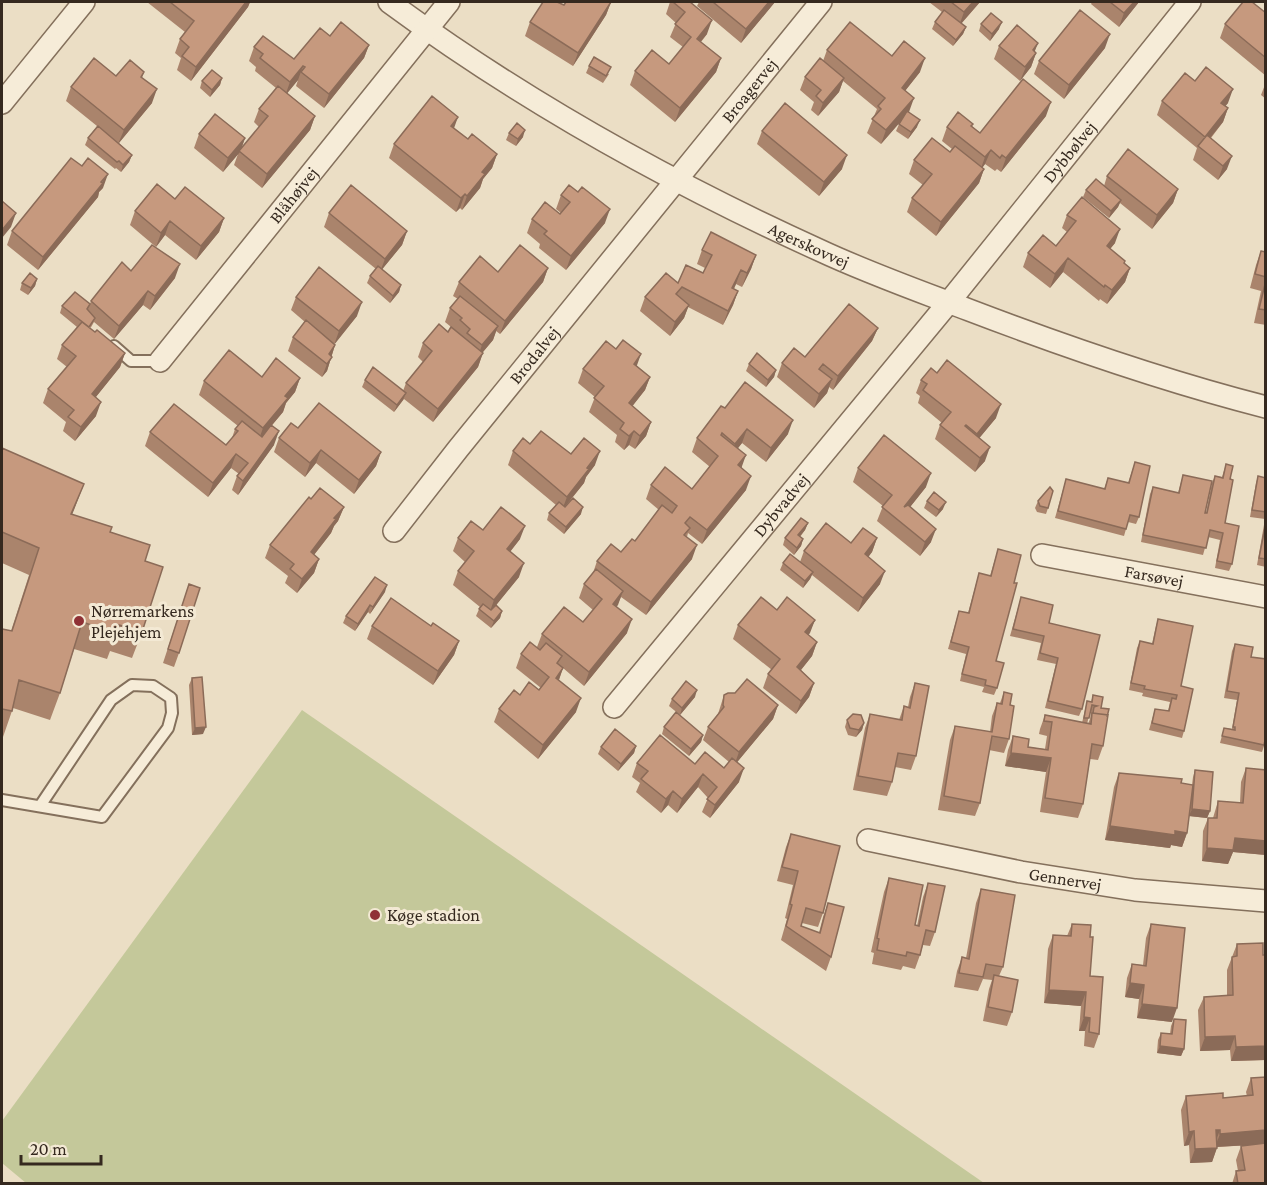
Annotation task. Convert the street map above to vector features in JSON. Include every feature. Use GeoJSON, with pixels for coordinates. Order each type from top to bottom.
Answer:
{"type":"FeatureCollection","features":[{"type":"Feature","properties":{"kind":"street"},"geometry":{"type":"LineString","coordinates":[[2,103],[84,2]]}},
{"type":"Feature","properties":{"kind":"street","name":"Agerskovvej"},"geometry":{"type":"LineString","coordinates":[[389,2],[558,114],[676,180],[820,251],[1068,348],[1190,387],[1266,406]]}},
{"type":"Feature","properties":{"kind":"street","name":"Blåhøjvej"},"geometry":{"type":"LineString","coordinates":[[160,361],[449,2]]}},
{"type":"Feature","properties":{"kind":"street","name":"Broagervej"},"geometry":{"type":"LineString","coordinates":[[676,180],[821,2]]}},
{"type":"Feature","properties":{"kind":"street","name":"Dybbølvej"},"geometry":{"type":"LineString","coordinates":[[950,302],[1190,2]]}},
{"type":"Feature","properties":{"kind":"street","name":"Brodalvej"},"geometry":{"type":"LineString","coordinates":[[394,531],[676,180]]}},
{"type":"Feature","properties":{"kind":"street","name":"Dybvadvej"},"geometry":{"type":"LineString","coordinates":[[614,707],[950,302]]}},
{"type":"Feature","properties":{"kind":"street","name":"Farsøvej"},"geometry":{"type":"LineString","coordinates":[[1042,555],[1266,597]]}},
{"type":"Feature","properties":{"kind":"street","name":"Gennervej"},"geometry":{"type":"LineString","coordinates":[[868,840],[1021,872],[1135,890],[1266,901]]}},
{"type":"Feature","properties":{"kind":"lane"},"geometry":{"type":"LineString","coordinates":[[108,341],[131,361],[160,361]]}},
{"type":"Feature","properties":{"kind":"lane"},"geometry":{"type":"LineString","coordinates":[[2,800],[102,817],[168,728],[172,713],[171,698],[153,686],[132,685],[111,700],[40,806]]}},
{"type":"Feature","properties":{"kind":"green space","name":"Køge stadion"},"geometry":{"type":"Polygon","coordinates":[[[302,710],[984,1183],[26,1183],[2,1163],[2,1121],[302,710]]]}},
{"type":"Feature","properties":{"kind":"building"},"geometry":{"type":"Polygon","coordinates":[[[170,2],[246,2],[196,67],[182,56],[189,47],[180,39],[194,21],[170,2]]]}},
{"type":"Feature","properties":{"kind":"building"},"geometry":{"type":"Polygon","coordinates":[[[543,2],[557,2],[564,5],[566,2],[611,2],[578,53],[530,22],[543,2]]]}},
{"type":"Feature","properties":{"kind":"building"},"geometry":{"type":"Polygon","coordinates":[[[673,2],[690,2],[712,20],[697,39],[721,58],[680,108],[635,71],[652,50],[669,64],[691,37],[675,24],[685,12],[673,2]]]}},
{"type":"Feature","properties":{"kind":"building"},"geometry":{"type":"Polygon","coordinates":[[[713,2],[769,2],[746,29],[713,2]]]}},
{"type":"Feature","properties":{"kind":"building"},"geometry":{"type":"Polygon","coordinates":[[[951,2],[973,2],[964,12],[951,2]]]}},
{"type":"Feature","properties":{"kind":"building"},"geometry":{"type":"Polygon","coordinates":[[[1110,2],[1134,2],[1124,13],[1110,2]]]}},
{"type":"Feature","properties":{"kind":"building"},"geometry":{"type":"Polygon","coordinates":[[[1243,2],[1252,2],[1266,13],[1266,58],[1225,24],[1243,2]]]}},
{"type":"Feature","properties":{"kind":"building"},"geometry":{"type":"Polygon","coordinates":[[[944,10],[966,27],[956,40],[935,22],[944,10]]]}},
{"type":"Feature","properties":{"kind":"building"},"geometry":{"type":"Polygon","coordinates":[[[1080,10],[1110,34],[1069,85],[1039,61],[1080,10]]]}},
{"type":"Feature","properties":{"kind":"building"},"geometry":{"type":"Polygon","coordinates":[[[991,13],[1002,22],[992,34],[981,24],[991,13]]]}},
{"type":"Feature","properties":{"kind":"building"},"geometry":{"type":"Polygon","coordinates":[[[341,22],[369,45],[329,94],[301,72],[305,67],[303,66],[290,82],[260,58],[263,54],[254,47],[263,36],[294,59],[320,28],[330,36],[341,22]]]}},
{"type":"Feature","properties":{"kind":"building"},"geometry":{"type":"Polygon","coordinates":[[[850,22],[892,56],[904,41],[925,58],[902,88],[914,98],[886,130],[872,119],[881,109],[878,106],[885,98],[827,50],[850,22]]]}},
{"type":"Feature","properties":{"kind":"building"},"geometry":{"type":"Polygon","coordinates":[[[1017,25],[1038,43],[1033,50],[1036,53],[1025,67],[999,46],[1017,25]]]}},
{"type":"Feature","properties":{"kind":"building"},"geometry":{"type":"Polygon","coordinates":[[[594,57],[611,67],[606,76],[589,66],[594,57]]]}},
{"type":"Feature","properties":{"kind":"building"},"geometry":{"type":"Polygon","coordinates":[[[94,58],[116,76],[130,60],[144,72],[141,77],[157,89],[124,130],[71,87],[94,58]]]}},
{"type":"Feature","properties":{"kind":"building"},"geometry":{"type":"Polygon","coordinates":[[[820,58],[844,78],[823,103],[816,96],[821,90],[805,77],[820,58]]]}},
{"type":"Feature","properties":{"kind":"building"},"geometry":{"type":"Polygon","coordinates":[[[1206,67],[1233,89],[1221,103],[1228,108],[1205,137],[1162,101],[1185,73],[1195,81],[1206,67]]]}},
{"type":"Feature","properties":{"kind":"building"},"geometry":{"type":"Polygon","coordinates":[[[212,70],[222,78],[212,90],[202,81],[212,70]]]}},
{"type":"Feature","properties":{"kind":"building"},"geometry":{"type":"Polygon","coordinates":[[[1023,79],[1051,102],[1006,158],[1002,155],[1000,158],[991,150],[985,157],[947,127],[958,112],[980,133],[1023,79]]]}},
{"type":"Feature","properties":{"kind":"building"},"geometry":{"type":"Polygon","coordinates":[[[278,86],[315,116],[267,174],[239,151],[268,116],[259,109],[278,86]]]}},
{"type":"Feature","properties":{"kind":"building"},"geometry":{"type":"Polygon","coordinates":[[[432,96],[458,117],[451,126],[468,139],[472,134],[497,154],[482,172],[485,174],[467,196],[465,194],[461,198],[394,144],[432,96]]]}},
{"type":"Feature","properties":{"kind":"building"},"geometry":{"type":"Polygon","coordinates":[[[785,103],[847,155],[824,182],[762,131],[785,103]]]}},
{"type":"Feature","properties":{"kind":"building"},"geometry":{"type":"Polygon","coordinates":[[[907,111],[920,120],[911,132],[899,124],[907,111]]]}},
{"type":"Feature","properties":{"kind":"building"},"geometry":{"type":"Polygon","coordinates":[[[215,114],[245,138],[228,158],[199,134],[215,114]]]}},
{"type":"Feature","properties":{"kind":"building"},"geometry":{"type":"Polygon","coordinates":[[[517,123],[525,130],[518,139],[509,133],[517,123]]]}},
{"type":"Feature","properties":{"kind":"building"},"geometry":{"type":"Polygon","coordinates":[[[98,126],[132,155],[123,165],[88,138],[98,126]]]}},
{"type":"Feature","properties":{"kind":"building"},"geometry":{"type":"Polygon","coordinates":[[[1207,135],[1232,156],[1223,166],[1198,146],[1207,135]]]}},
{"type":"Feature","properties":{"kind":"building"},"geometry":{"type":"Polygon","coordinates":[[[932,138],[950,152],[955,146],[984,169],[941,222],[912,198],[932,174],[914,160],[932,138]]]}},
{"type":"Feature","properties":{"kind":"building"},"geometry":{"type":"Polygon","coordinates":[[[1128,149],[1178,189],[1157,215],[1107,176],[1128,149]]]}},
{"type":"Feature","properties":{"kind":"building"},"geometry":{"type":"Polygon","coordinates":[[[71,158],[82,166],[88,158],[108,174],[43,257],[12,231],[71,158]]]}},
{"type":"Feature","properties":{"kind":"building"},"geometry":{"type":"Polygon","coordinates":[[[1096,179],[1121,200],[1111,211],[1086,190],[1096,179]]]}},
{"type":"Feature","properties":{"kind":"building"},"geometry":{"type":"Polygon","coordinates":[[[157,184],[175,199],[185,187],[224,218],[201,246],[170,221],[161,233],[135,211],[157,184]]]}},
{"type":"Feature","properties":{"kind":"building"},"geometry":{"type":"Polygon","coordinates":[[[351,185],[407,231],[385,259],[329,213],[351,185]]]}},
{"type":"Feature","properties":{"kind":"building"},"geometry":{"type":"Polygon","coordinates":[[[569,185],[578,192],[582,187],[610,209],[571,256],[544,234],[547,231],[532,219],[545,202],[560,214],[570,202],[561,195],[569,185]]]}},
{"type":"Feature","properties":{"kind":"building"},"geometry":{"type":"Polygon","coordinates":[[[1082,197],[1120,229],[1107,246],[1130,268],[1112,290],[1105,285],[1104,287],[1068,258],[1055,274],[1028,253],[1043,235],[1056,246],[1076,221],[1067,215],[1082,197]]]}},
{"type":"Feature","properties":{"kind":"building"},"geometry":{"type":"Polygon","coordinates":[[[2,201],[16,213],[2,230],[2,201]]]}},
{"type":"Feature","properties":{"kind":"building"},"geometry":{"type":"Polygon","coordinates":[[[711,232],[756,255],[747,273],[741,270],[732,288],[738,291],[728,311],[682,287],[676,294],[689,305],[675,322],[645,297],[666,273],[678,283],[686,265],[703,273],[712,255],[702,250],[711,232]]]}},
{"type":"Feature","properties":{"kind":"building"},"geometry":{"type":"Polygon","coordinates":[[[152,245],[180,264],[155,296],[148,291],[119,326],[91,301],[122,262],[131,271],[152,245]]]}},
{"type":"Feature","properties":{"kind":"building"},"geometry":{"type":"Polygon","coordinates":[[[520,245],[548,268],[505,321],[459,282],[480,256],[498,272],[520,245]]]}},
{"type":"Feature","properties":{"kind":"building"},"geometry":{"type":"Polygon","coordinates":[[[1261,251],[1266,252],[1266,277],[1255,274],[1261,251]]]}},
{"type":"Feature","properties":{"kind":"building"},"geometry":{"type":"Polygon","coordinates":[[[378,266],[401,285],[393,296],[370,276],[378,266]]]}},
{"type":"Feature","properties":{"kind":"building"},"geometry":{"type":"Polygon","coordinates":[[[319,267],[362,302],[339,331],[296,297],[319,267]]]}},
{"type":"Feature","properties":{"kind":"building"},"geometry":{"type":"Polygon","coordinates":[[[30,273],[37,279],[31,288],[22,283],[30,273]]]}},
{"type":"Feature","properties":{"kind":"building"},"geometry":{"type":"Polygon","coordinates":[[[1266,280],[1266,310],[1259,309],[1266,280]]]}},
{"type":"Feature","properties":{"kind":"building"},"geometry":{"type":"Polygon","coordinates":[[[75,292],[90,304],[87,309],[95,318],[89,327],[62,306],[75,292]]]}},
{"type":"Feature","properties":{"kind":"building"},"geometry":{"type":"Polygon","coordinates":[[[460,296],[498,326],[482,345],[467,333],[470,329],[450,308],[460,296]]]}},
{"type":"Feature","properties":{"kind":"building"},"geometry":{"type":"Polygon","coordinates":[[[849,304],[878,328],[838,376],[823,364],[819,369],[832,379],[819,394],[782,363],[794,348],[805,357],[849,304]]]}},
{"type":"Feature","properties":{"kind":"building"},"geometry":{"type":"Polygon","coordinates":[[[306,320],[335,345],[329,354],[332,357],[327,364],[293,337],[306,320]]]}},
{"type":"Feature","properties":{"kind":"building"},"geometry":{"type":"Polygon","coordinates":[[[82,322],[95,332],[97,330],[125,353],[92,394],[101,402],[81,427],[68,417],[74,410],[48,389],[76,356],[62,345],[82,322]]]}},
{"type":"Feature","properties":{"kind":"building"},"geometry":{"type":"Polygon","coordinates":[[[439,324],[448,332],[451,327],[483,353],[438,409],[406,383],[432,351],[423,343],[439,324]]]}},
{"type":"Feature","properties":{"kind":"building"},"geometry":{"type":"Polygon","coordinates":[[[623,340],[641,354],[634,364],[650,377],[629,403],[651,422],[640,436],[634,431],[629,436],[620,429],[624,423],[594,398],[604,386],[583,369],[606,341],[616,349],[623,340]]]}},
{"type":"Feature","properties":{"kind":"building"},"geometry":{"type":"Polygon","coordinates":[[[229,350],[262,377],[276,358],[300,378],[285,396],[288,398],[263,428],[204,381],[229,350]]]}},
{"type":"Feature","properties":{"kind":"building"},"geometry":{"type":"Polygon","coordinates":[[[757,353],[776,370],[768,380],[749,364],[757,353]]]}},
{"type":"Feature","properties":{"kind":"building"},"geometry":{"type":"Polygon","coordinates":[[[947,360],[1001,404],[977,434],[965,426],[990,447],[980,458],[940,425],[951,412],[923,390],[927,384],[921,380],[931,368],[937,373],[947,360]]]}},
{"type":"Feature","properties":{"kind":"building"},"geometry":{"type":"Polygon","coordinates":[[[373,367],[406,393],[397,405],[365,380],[373,367]]]}},
{"type":"Feature","properties":{"kind":"building"},"geometry":{"type":"Polygon","coordinates":[[[745,382],[793,420],[771,448],[747,429],[735,444],[722,433],[721,435],[746,455],[738,465],[751,476],[707,530],[690,517],[685,523],[690,528],[684,535],[697,545],[651,602],[597,561],[611,544],[621,552],[632,539],[635,541],[662,505],[672,513],[677,506],[651,485],[665,467],[692,489],[718,456],[697,438],[721,406],[725,408],[745,382]]]}},
{"type":"Feature","properties":{"kind":"building"},"geometry":{"type":"Polygon","coordinates":[[[319,403],[381,452],[359,480],[321,450],[310,463],[279,438],[291,423],[298,428],[319,403]]]}},
{"type":"Feature","properties":{"kind":"building"},"geometry":{"type":"Polygon","coordinates":[[[174,404],[226,445],[238,431],[235,429],[242,421],[262,437],[271,425],[279,431],[243,481],[237,476],[248,463],[236,454],[213,483],[150,432],[174,404]]]}},
{"type":"Feature","properties":{"kind":"building"},"geometry":{"type":"Polygon","coordinates":[[[541,431],[571,454],[584,438],[600,451],[567,497],[513,451],[523,438],[530,444],[541,431]]]}},
{"type":"Feature","properties":{"kind":"building"},"geometry":{"type":"Polygon","coordinates":[[[884,435],[931,473],[904,507],[908,505],[936,529],[925,542],[882,507],[892,495],[858,468],[884,435]]]}},
{"type":"Feature","properties":{"kind":"building","name":"Nørremarkens Plejehjem"},"geometry":{"type":"Polygon","coordinates":[[[2,448],[84,484],[71,514],[112,527],[110,532],[150,545],[145,561],[163,567],[142,632],[119,625],[116,633],[82,622],[60,693],[19,680],[12,711],[2,709],[2,629],[12,631],[39,548],[2,532],[2,448]]]}},
{"type":"Feature","properties":{"kind":"building"},"geometry":{"type":"Polygon","coordinates":[[[1135,462],[1150,466],[1139,517],[1130,515],[1126,529],[1058,511],[1066,479],[1105,489],[1108,478],[1129,483],[1135,462]]]}},
{"type":"Feature","properties":{"kind":"building"},"geometry":{"type":"Polygon","coordinates":[[[1226,464],[1233,466],[1230,479],[1233,480],[1225,523],[1239,526],[1232,564],[1217,561],[1223,533],[1210,530],[1206,548],[1143,535],[1153,487],[1179,493],[1183,475],[1212,481],[1205,513],[1207,513],[1215,476],[1223,478],[1226,464]]]}},
{"type":"Feature","properties":{"kind":"building"},"geometry":{"type":"Polygon","coordinates":[[[1258,476],[1266,478],[1266,512],[1252,510],[1258,476]]]}},
{"type":"Feature","properties":{"kind":"building"},"geometry":{"type":"Polygon","coordinates":[[[1050,487],[1053,491],[1048,508],[1040,506],[1038,501],[1050,487]]]}},
{"type":"Feature","properties":{"kind":"building"},"geometry":{"type":"Polygon","coordinates":[[[320,488],[344,507],[311,552],[319,559],[302,579],[290,569],[294,564],[270,545],[309,497],[311,499],[320,488]]]}},
{"type":"Feature","properties":{"kind":"building"},"geometry":{"type":"Polygon","coordinates":[[[934,492],[946,502],[939,510],[927,501],[934,492]]]}},
{"type":"Feature","properties":{"kind":"building"},"geometry":{"type":"Polygon","coordinates":[[[573,498],[583,507],[566,527],[549,513],[559,502],[565,507],[573,498]]]}},
{"type":"Feature","properties":{"kind":"building"},"geometry":{"type":"Polygon","coordinates":[[[501,507],[525,526],[507,549],[524,563],[494,600],[458,571],[474,551],[458,538],[471,521],[483,530],[501,507]]]}},
{"type":"Feature","properties":{"kind":"building"},"geometry":{"type":"Polygon","coordinates":[[[801,518],[808,523],[798,535],[803,539],[797,548],[785,538],[801,518]]]}},
{"type":"Feature","properties":{"kind":"building"},"geometry":{"type":"Polygon","coordinates":[[[1266,522],[1266,559],[1259,558],[1266,522]]]}},
{"type":"Feature","properties":{"kind":"building"},"geometry":{"type":"Polygon","coordinates":[[[826,523],[851,543],[863,528],[877,538],[865,554],[885,571],[863,598],[804,551],[826,523]]]}},
{"type":"Feature","properties":{"kind":"building"},"geometry":{"type":"Polygon","coordinates":[[[998,549],[1021,555],[1014,583],[1017,583],[996,661],[1004,663],[997,688],[985,685],[986,680],[962,674],[969,647],[951,642],[959,611],[969,613],[979,573],[991,576],[998,549]]]}},
{"type":"Feature","properties":{"kind":"building"},"geometry":{"type":"Polygon","coordinates":[[[790,554],[813,572],[805,581],[783,563],[790,554]]]}},
{"type":"Feature","properties":{"kind":"building"},"geometry":{"type":"Polygon","coordinates":[[[596,569],[623,591],[613,604],[632,619],[589,672],[542,634],[564,607],[583,622],[602,599],[584,584],[596,569]]]}},
{"type":"Feature","properties":{"kind":"building"},"geometry":{"type":"Polygon","coordinates":[[[375,577],[387,585],[373,607],[370,605],[358,624],[346,616],[375,577]]]}},
{"type":"Feature","properties":{"kind":"building"},"geometry":{"type":"Polygon","coordinates":[[[189,584],[200,588],[179,653],[168,649],[189,584]]]}},
{"type":"Feature","properties":{"kind":"building"},"geometry":{"type":"Polygon","coordinates":[[[761,597],[777,610],[787,597],[815,620],[805,632],[817,642],[797,667],[814,683],[801,701],[768,674],[780,659],[738,625],[761,597]]]}},
{"type":"Feature","properties":{"kind":"building"},"geometry":{"type":"Polygon","coordinates":[[[1021,597],[1053,605],[1049,623],[1100,635],[1082,709],[1048,701],[1058,658],[1040,653],[1044,636],[1013,629],[1021,597]]]}},
{"type":"Feature","properties":{"kind":"building"},"geometry":{"type":"Polygon","coordinates":[[[391,598],[431,626],[433,623],[459,641],[438,671],[372,626],[391,598]]]}},
{"type":"Feature","properties":{"kind":"building"},"geometry":{"type":"Polygon","coordinates":[[[483,604],[491,610],[496,605],[502,611],[494,621],[479,609],[483,604]]]}},
{"type":"Feature","properties":{"kind":"building"},"geometry":{"type":"Polygon","coordinates":[[[1158,619],[1193,626],[1181,686],[1193,689],[1184,731],[1152,723],[1155,709],[1169,711],[1172,698],[1176,699],[1177,695],[1144,689],[1145,686],[1131,683],[1140,641],[1153,644],[1158,619]]]}},
{"type":"Feature","properties":{"kind":"building"},"geometry":{"type":"Polygon","coordinates":[[[530,642],[540,650],[546,643],[562,656],[557,663],[563,668],[556,678],[581,698],[543,745],[499,709],[514,690],[520,695],[529,682],[539,690],[549,677],[521,654],[530,642]]]}},
{"type":"Feature","properties":{"kind":"building"},"geometry":{"type":"Polygon","coordinates":[[[1235,644],[1253,647],[1251,657],[1266,659],[1264,745],[1222,736],[1224,728],[1235,730],[1233,727],[1239,693],[1227,691],[1235,644]]]}},
{"type":"Feature","properties":{"kind":"building"},"geometry":{"type":"Polygon","coordinates":[[[202,677],[206,727],[195,728],[192,678],[202,677]]]}},
{"type":"Feature","properties":{"kind":"building"},"geometry":{"type":"Polygon","coordinates":[[[747,679],[778,705],[739,752],[708,727],[724,707],[724,695],[735,693],[747,679]]]}},
{"type":"Feature","properties":{"kind":"building"},"geometry":{"type":"Polygon","coordinates":[[[686,681],[697,690],[682,708],[672,699],[686,681]]]}},
{"type":"Feature","properties":{"kind":"building"},"geometry":{"type":"Polygon","coordinates":[[[915,683],[929,686],[916,756],[898,753],[892,782],[858,776],[870,714],[902,720],[904,706],[910,708],[915,683]]]}},
{"type":"Feature","properties":{"kind":"building"},"geometry":{"type":"Polygon","coordinates":[[[1004,692],[1012,694],[1010,705],[1014,706],[1009,739],[992,736],[980,803],[944,796],[955,726],[992,732],[997,703],[1002,704],[1004,692]]]}},
{"type":"Feature","properties":{"kind":"building"},"geometry":{"type":"Polygon","coordinates":[[[1093,695],[1103,697],[1101,708],[1109,709],[1108,715],[1093,713],[1094,707],[1097,706],[1092,705],[1089,718],[1084,718],[1087,701],[1092,702],[1093,695]]]}},
{"type":"Feature","properties":{"kind":"building"},"geometry":{"type":"Polygon","coordinates":[[[676,712],[703,735],[691,749],[664,727],[676,712]]]}},
{"type":"Feature","properties":{"kind":"building"},"geometry":{"type":"Polygon","coordinates":[[[1092,713],[1108,715],[1103,746],[1092,744],[1083,804],[1045,798],[1051,758],[1011,753],[1013,736],[1029,739],[1028,747],[1048,750],[1052,722],[1044,721],[1045,715],[1091,724],[1092,713]]]}},
{"type":"Feature","properties":{"kind":"building"},"geometry":{"type":"Polygon","coordinates":[[[853,714],[861,715],[864,723],[859,730],[850,728],[847,720],[853,714]]]}},
{"type":"Feature","properties":{"kind":"building"},"geometry":{"type":"Polygon","coordinates":[[[615,729],[636,746],[621,764],[601,747],[615,729]]]}},
{"type":"Feature","properties":{"kind":"building"},"geometry":{"type":"Polygon","coordinates":[[[660,735],[695,764],[705,752],[724,768],[732,758],[744,768],[715,805],[707,799],[717,787],[703,774],[682,799],[673,791],[666,799],[641,779],[648,771],[637,763],[660,735]]]}},
{"type":"Feature","properties":{"kind":"building"},"geometry":{"type":"Polygon","coordinates":[[[1246,768],[1266,770],[1266,841],[1235,838],[1233,850],[1207,848],[1208,818],[1217,818],[1218,801],[1243,803],[1246,768]]]}},
{"type":"Feature","properties":{"kind":"building"},"geometry":{"type":"Polygon","coordinates":[[[1195,770],[1213,772],[1210,811],[1192,809],[1195,770]]]}},
{"type":"Feature","properties":{"kind":"building"},"geometry":{"type":"Polygon","coordinates":[[[1119,773],[1182,779],[1181,783],[1193,785],[1187,833],[1175,831],[1175,835],[1110,826],[1119,773]]]}},
{"type":"Feature","properties":{"kind":"building"},"geometry":{"type":"Polygon","coordinates":[[[791,834],[840,846],[823,913],[806,908],[801,926],[820,933],[828,903],[844,907],[831,957],[786,926],[798,871],[782,867],[791,834]]]}},
{"type":"Feature","properties":{"kind":"building"},"geometry":{"type":"Polygon","coordinates":[[[889,878],[923,885],[915,925],[919,926],[928,883],[945,886],[935,932],[926,930],[920,955],[907,952],[906,956],[877,950],[879,939],[877,938],[889,878]]]}},
{"type":"Feature","properties":{"kind":"building"},"geometry":{"type":"Polygon","coordinates":[[[981,889],[1015,895],[1003,967],[986,964],[983,977],[959,973],[962,957],[969,959],[981,889]]]}},
{"type":"Feature","properties":{"kind":"building"},"geometry":{"type":"Polygon","coordinates":[[[1072,924],[1091,925],[1090,937],[1093,937],[1090,976],[1103,977],[1099,1034],[1089,1032],[1090,1018],[1084,1017],[1086,992],[1049,990],[1053,935],[1071,936],[1072,924]]]}},
{"type":"Feature","properties":{"kind":"building"},"geometry":{"type":"Polygon","coordinates":[[[1151,924],[1185,928],[1177,1008],[1142,1004],[1144,985],[1130,983],[1132,964],[1146,966],[1151,924]]]}},
{"type":"Feature","properties":{"kind":"building"},"geometry":{"type":"Polygon","coordinates":[[[1263,943],[1263,955],[1266,955],[1266,1046],[1236,1047],[1235,1036],[1205,1037],[1204,997],[1233,995],[1232,957],[1237,956],[1237,944],[1263,943]]]}},
{"type":"Feature","properties":{"kind":"building"},"geometry":{"type":"Polygon","coordinates":[[[994,975],[1018,980],[1012,1012],[988,1007],[994,975]]]}},
{"type":"Feature","properties":{"kind":"building"},"geometry":{"type":"Polygon","coordinates":[[[1174,1019],[1186,1020],[1184,1049],[1160,1046],[1161,1033],[1172,1034],[1174,1019]]]}},
{"type":"Feature","properties":{"kind":"building"},"geometry":{"type":"Polygon","coordinates":[[[1266,1077],[1266,1130],[1220,1134],[1220,1130],[1216,1130],[1217,1148],[1195,1149],[1194,1131],[1189,1132],[1186,1096],[1223,1093],[1223,1098],[1253,1095],[1251,1078],[1266,1077]]]}},
{"type":"Feature","properties":{"kind":"building"},"geometry":{"type":"Polygon","coordinates":[[[1266,1143],[1266,1184],[1238,1184],[1236,1171],[1245,1170],[1241,1146],[1266,1143]]]}},
{"type":"Feature","properties":{"kind":"place","name":"Nørremarkens Plejehjem"},"geometry":{"type":"Point","coordinates":[79,621]}},
{"type":"Feature","properties":{"kind":"place","name":"Køge stadion"},"geometry":{"type":"Point","coordinates":[375,915]}}]}
